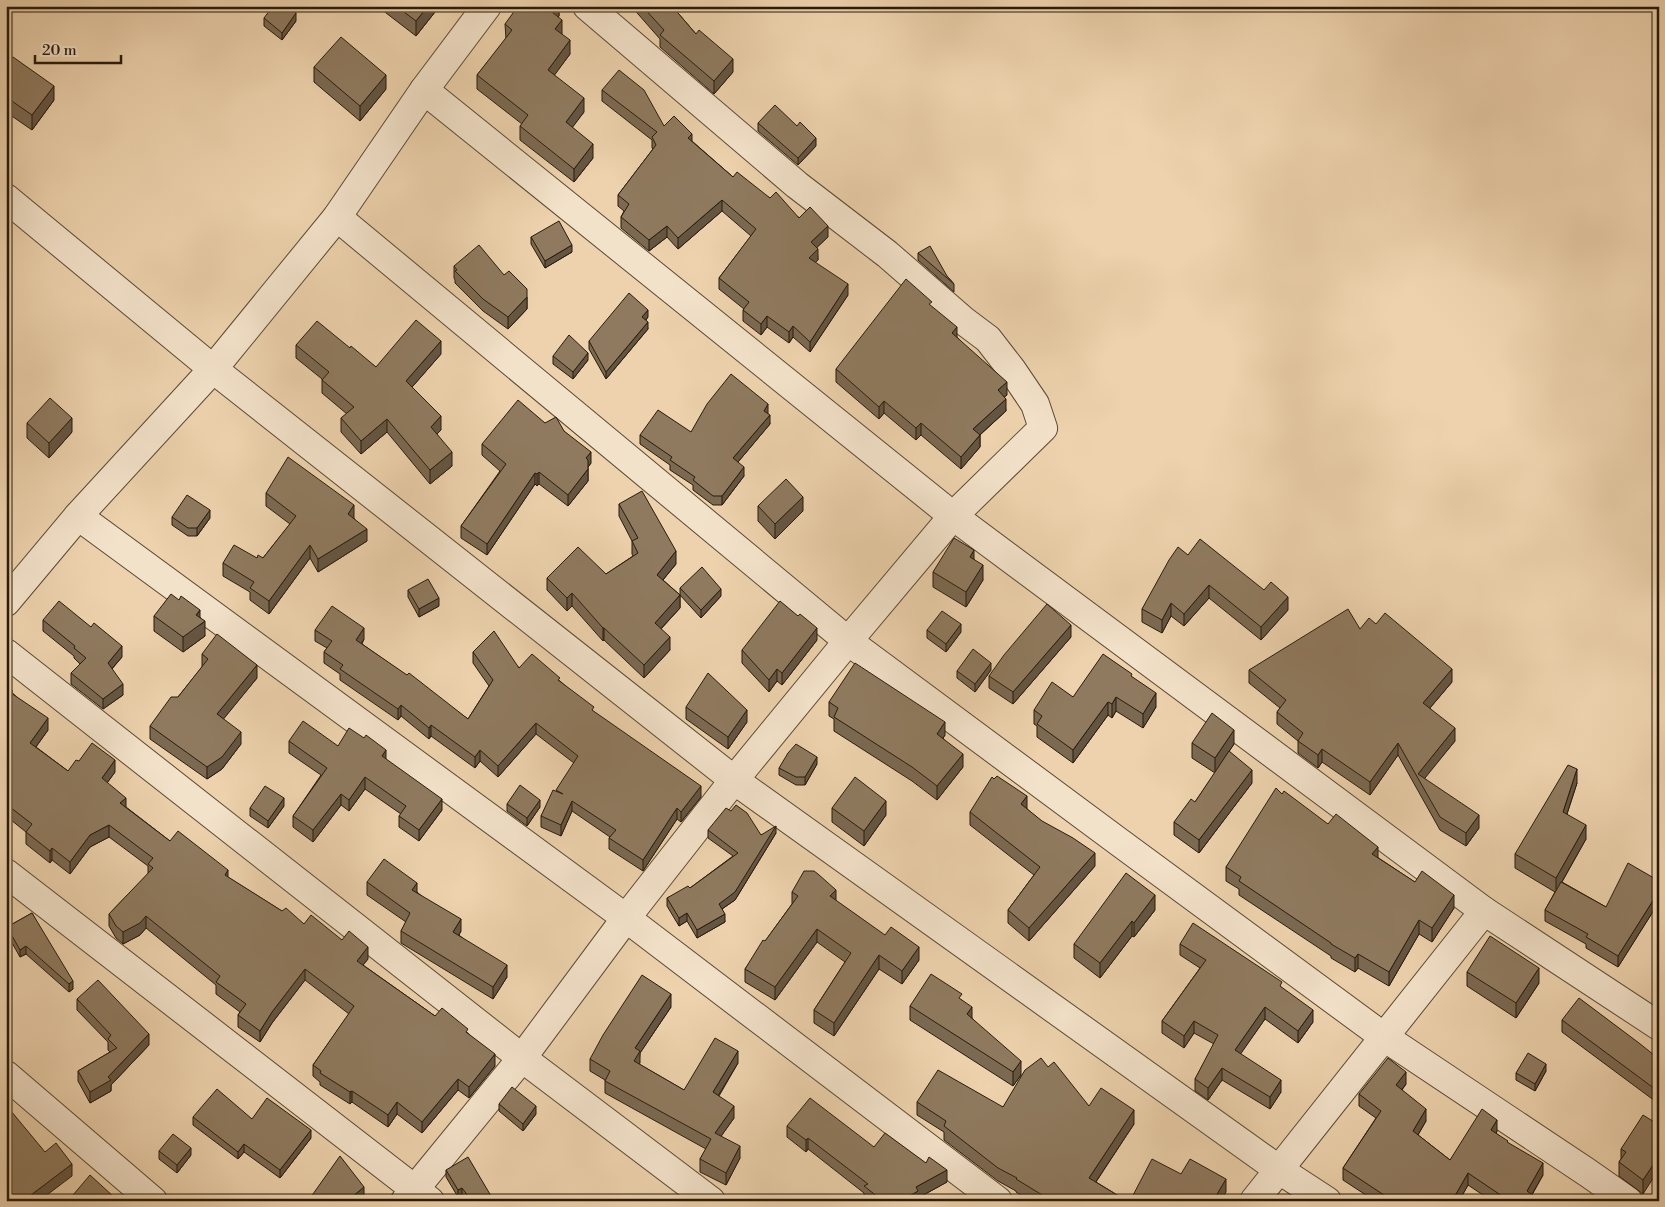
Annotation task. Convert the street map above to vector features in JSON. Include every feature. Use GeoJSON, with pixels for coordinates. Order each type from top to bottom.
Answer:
{"type":"FeatureCollection","features":[{"type":"Feature","properties":{"kind":"street"},"geometry":{"type":"LineString","coordinates":[[6,602],[78,516],[213,369],[337,217],[424,90],[487,6]]}},
{"type":"Feature","properties":{"kind":"street"},"geometry":{"type":"LineString","coordinates":[[6,874],[417,1197],[626,918],[734,780],[953,516],[1043,428],[1035,404],[988,339],[964,321],[887,254],[797,185],[586,6]]}},
{"type":"Feature","properties":{"kind":"street"},"geometry":{"type":"LineString","coordinates":[[424,90],[953,516],[1484,910],[1659,1026]]}},
{"type":"Feature","properties":{"kind":"street"},"geometry":{"type":"LineString","coordinates":[[6,198],[213,369],[734,780],[1278,1169],[1327,1201]]}},
{"type":"Feature","properties":{"kind":"street"},"geometry":{"type":"LineString","coordinates":[[337,217],[848,641],[1384,1036],[1628,1201]]}},
{"type":"Feature","properties":{"kind":"street"},"geometry":{"type":"LineString","coordinates":[[78,516],[626,918],[998,1201]]}},
{"type":"Feature","properties":{"kind":"street"},"geometry":{"type":"LineString","coordinates":[[6,653],[522,1058],[711,1201]]}},
{"type":"Feature","properties":{"kind":"street"},"geometry":{"type":"LineString","coordinates":[[1254,1201],[1484,910]]}},
{"type":"Feature","properties":{"kind":"street"},"geometry":{"type":"LineString","coordinates":[[6,1075],[153,1201]]}},
{"type":"Feature","properties":{"kind":"building"},"geometry":{"type":"Polygon","coordinates":[[[273,6],[287,6],[296,13],[282,33],[264,18],[273,6]]]}},
{"type":"Feature","properties":{"kind":"building"},"geometry":{"type":"Polygon","coordinates":[[[396,6],[428,6],[416,21],[396,6]]]}},
{"type":"Feature","properties":{"kind":"building"},"geometry":{"type":"Polygon","coordinates":[[[518,6],[556,6],[552,12],[562,20],[555,29],[570,40],[548,70],[584,98],[566,122],[593,144],[574,169],[520,126],[528,115],[477,75],[512,30],[505,24],[518,6]]]}},
{"type":"Feature","properties":{"kind":"building"},"geometry":{"type":"Polygon","coordinates":[[[642,6],[672,6],[696,34],[699,30],[733,59],[714,81],[660,35],[664,30],[642,6]]]}},
{"type":"Feature","properties":{"kind":"building"},"geometry":{"type":"Polygon","coordinates":[[[341,37],[386,75],[360,106],[314,67],[341,37]]]}},
{"type":"Feature","properties":{"kind":"building"},"geometry":{"type":"Polygon","coordinates":[[[13,57],[54,86],[32,115],[6,97],[6,66],[13,57]]]}},
{"type":"Feature","properties":{"kind":"building"},"geometry":{"type":"Polygon","coordinates":[[[619,70],[644,90],[664,126],[674,116],[692,134],[688,138],[733,177],[737,172],[770,198],[776,192],[799,218],[810,207],[828,226],[811,242],[818,249],[809,258],[848,284],[810,342],[793,326],[789,332],[767,316],[761,324],[743,310],[749,302],[719,278],[756,229],[722,200],[678,238],[667,226],[649,240],[621,217],[629,204],[618,195],[656,145],[652,137],[657,132],[602,90],[619,70]]]}},
{"type":"Feature","properties":{"kind":"building"},"geometry":{"type":"Polygon","coordinates":[[[775,105],[797,126],[800,122],[816,138],[798,158],[758,123],[775,105]]]}},
{"type":"Feature","properties":{"kind":"building"},"geometry":{"type":"Polygon","coordinates":[[[559,221],[572,245],[545,261],[531,237],[559,221]]]}},
{"type":"Feature","properties":{"kind":"building"},"geometry":{"type":"Polygon","coordinates":[[[479,245],[504,275],[509,271],[527,289],[527,297],[508,317],[483,299],[455,271],[457,270],[454,266],[479,245]]]}},
{"type":"Feature","properties":{"kind":"building"},"geometry":{"type":"Polygon","coordinates":[[[930,246],[947,276],[954,284],[918,253],[930,246]]]}},
{"type":"Feature","properties":{"kind":"building"},"geometry":{"type":"Polygon","coordinates":[[[906,279],[932,302],[929,304],[957,327],[952,333],[1007,382],[998,390],[1006,399],[973,429],[980,435],[961,457],[921,423],[916,428],[884,401],[879,407],[836,369],[906,279]]]}},
{"type":"Feature","properties":{"kind":"building"},"geometry":{"type":"Polygon","coordinates":[[[629,293],[648,310],[642,317],[648,322],[606,372],[589,341],[629,293]]]}},
{"type":"Feature","properties":{"kind":"building"},"geometry":{"type":"Polygon","coordinates":[[[416,320],[441,341],[406,381],[441,416],[431,427],[452,452],[430,470],[387,419],[361,441],[341,418],[354,407],[322,380],[329,372],[296,345],[317,321],[376,367],[416,320]]]}},
{"type":"Feature","properties":{"kind":"building"},"geometry":{"type":"Polygon","coordinates":[[[569,335],[588,353],[573,372],[553,356],[569,335]]]}},
{"type":"Feature","properties":{"kind":"building"},"geometry":{"type":"Polygon","coordinates":[[[731,374],[768,404],[764,411],[770,415],[733,458],[744,467],[722,496],[713,496],[693,480],[695,477],[670,460],[672,457],[640,435],[658,410],[691,432],[707,404],[731,374]]]}},
{"type":"Feature","properties":{"kind":"building"},"geometry":{"type":"Polygon","coordinates":[[[50,398],[72,418],[49,443],[27,423],[50,398]]]}},
{"type":"Feature","properties":{"kind":"building"},"geometry":{"type":"Polygon","coordinates":[[[518,400],[545,423],[556,417],[564,431],[591,452],[586,458],[588,460],[588,469],[568,495],[539,472],[535,473],[487,544],[461,526],[506,464],[482,444],[518,400]]]}},
{"type":"Feature","properties":{"kind":"building"},"geometry":{"type":"Polygon","coordinates":[[[288,457],[354,505],[348,514],[367,529],[318,559],[310,545],[269,601],[250,588],[254,582],[223,563],[234,545],[257,558],[258,555],[263,558],[296,516],[266,493],[288,457]]]}},
{"type":"Feature","properties":{"kind":"building"},"geometry":{"type":"Polygon","coordinates":[[[786,479],[803,497],[775,524],[758,506],[786,479]]]}},
{"type":"Feature","properties":{"kind":"building"},"geometry":{"type":"Polygon","coordinates":[[[642,491],[676,551],[657,575],[680,595],[655,623],[670,637],[644,665],[603,628],[572,593],[567,598],[547,578],[578,547],[606,574],[638,553],[632,541],[638,538],[619,504],[642,491]]]}},
{"type":"Feature","properties":{"kind":"building"},"geometry":{"type":"Polygon","coordinates":[[[187,495],[210,510],[197,528],[188,528],[172,517],[187,495]]]}},
{"type":"Feature","properties":{"kind":"building"},"geometry":{"type":"Polygon","coordinates":[[[954,538],[974,550],[970,557],[983,565],[966,592],[933,572],[954,538]]]}},
{"type":"Feature","properties":{"kind":"building"},"geometry":{"type":"Polygon","coordinates":[[[1200,539],[1264,590],[1271,582],[1288,597],[1261,627],[1209,585],[1184,614],[1171,603],[1162,620],[1142,609],[1178,547],[1188,555],[1200,539]]]}},
{"type":"Feature","properties":{"kind":"building"},"geometry":{"type":"Polygon","coordinates":[[[702,567],[721,589],[701,610],[680,588],[702,567]]]}},
{"type":"Feature","properties":{"kind":"building"},"geometry":{"type":"Polygon","coordinates":[[[428,579],[439,598],[419,609],[408,590],[428,579]]]}},
{"type":"Feature","properties":{"kind":"building"},"geometry":{"type":"Polygon","coordinates":[[[171,594],[179,600],[181,596],[200,610],[196,615],[205,621],[183,637],[154,616],[171,594]]]}},
{"type":"Feature","properties":{"kind":"building"},"geometry":{"type":"Polygon","coordinates":[[[59,601],[91,627],[94,623],[122,646],[108,663],[123,684],[103,699],[71,673],[86,658],[74,648],[75,646],[43,620],[59,601]]]}},
{"type":"Feature","properties":{"kind":"building"},"geometry":{"type":"Polygon","coordinates":[[[780,601],[798,616],[800,614],[817,628],[782,673],[777,669],[769,680],[742,650],[780,601]]]}},
{"type":"Feature","properties":{"kind":"building"},"geometry":{"type":"Polygon","coordinates":[[[1047,604],[1071,625],[1013,692],[989,676],[1047,604]]]}},
{"type":"Feature","properties":{"kind":"building"},"geometry":{"type":"Polygon","coordinates":[[[332,606],[364,628],[356,640],[407,675],[409,673],[468,719],[493,680],[473,652],[494,631],[519,668],[532,654],[560,678],[558,680],[594,707],[592,710],[701,786],[681,812],[677,808],[643,860],[609,838],[616,830],[572,801],[561,825],[541,816],[553,790],[563,794],[556,790],[578,756],[536,723],[498,766],[480,750],[475,757],[431,725],[429,728],[401,705],[398,709],[340,669],[343,665],[324,652],[332,641],[315,630],[332,606]]]}},
{"type":"Feature","properties":{"kind":"building"},"geometry":{"type":"Polygon","coordinates":[[[1348,609],[1360,629],[1369,618],[1376,624],[1385,613],[1452,669],[1423,703],[1455,728],[1418,774],[1479,815],[1466,833],[1440,817],[1398,743],[1370,782],[1322,749],[1318,755],[1298,741],[1303,733],[1277,712],[1286,700],[1249,670],[1348,609]]]}},
{"type":"Feature","properties":{"kind":"building"},"geometry":{"type":"Polygon","coordinates":[[[942,611],[961,624],[946,644],[927,630],[942,611]]]}},
{"type":"Feature","properties":{"kind":"building"},"geometry":{"type":"Polygon","coordinates":[[[217,634],[257,665],[217,714],[241,732],[222,757],[207,767],[150,726],[171,697],[178,697],[208,659],[202,654],[217,634]]]}},
{"type":"Feature","properties":{"kind":"building"},"geometry":{"type":"Polygon","coordinates":[[[973,649],[991,663],[975,684],[957,671],[973,649]]]}},
{"type":"Feature","properties":{"kind":"building"},"geometry":{"type":"Polygon","coordinates":[[[1103,654],[1156,693],[1143,714],[1116,697],[1112,704],[1108,702],[1073,750],[1037,724],[1042,716],[1034,710],[1052,682],[1073,697],[1103,654]]]}},
{"type":"Feature","properties":{"kind":"building"},"geometry":{"type":"Polygon","coordinates":[[[855,663],[945,722],[937,734],[963,754],[937,786],[912,767],[834,717],[838,708],[829,702],[855,663]]]}},
{"type":"Feature","properties":{"kind":"building"},"geometry":{"type":"Polygon","coordinates":[[[708,673],[747,710],[728,737],[686,707],[708,673]]]}},
{"type":"Feature","properties":{"kind":"building"},"geometry":{"type":"Polygon","coordinates":[[[6,686],[13,691],[11,693],[48,718],[30,743],[68,771],[76,760],[79,761],[92,743],[115,760],[102,778],[126,798],[120,803],[170,841],[178,831],[228,870],[225,875],[282,911],[286,908],[304,924],[311,915],[342,940],[349,931],[368,947],[357,961],[435,1016],[442,1008],[468,1029],[466,1032],[495,1054],[469,1087],[458,1079],[422,1122],[397,1102],[388,1115],[352,1091],[350,1092],[320,1073],[321,1071],[313,1065],[354,1006],[305,969],[260,1031],[238,1015],[246,1004],[216,982],[220,976],[146,916],[140,923],[123,932],[116,926],[109,914],[153,868],[148,864],[153,858],[109,825],[90,835],[70,862],[52,848],[50,851],[26,832],[32,824],[6,804],[6,686]]]}},
{"type":"Feature","properties":{"kind":"building"},"geometry":{"type":"Polygon","coordinates":[[[1212,713],[1234,730],[1215,758],[1192,743],[1212,713]]]}},
{"type":"Feature","properties":{"kind":"building"},"geometry":{"type":"Polygon","coordinates":[[[303,721],[338,746],[349,728],[364,738],[366,735],[386,750],[382,756],[442,799],[419,830],[399,816],[406,806],[365,777],[349,800],[341,794],[313,830],[293,816],[327,768],[289,741],[303,721]]]}},
{"type":"Feature","properties":{"kind":"building"},"geometry":{"type":"Polygon","coordinates":[[[796,744],[817,757],[805,777],[796,777],[779,768],[796,744]]]}},
{"type":"Feature","properties":{"kind":"building"},"geometry":{"type":"Polygon","coordinates":[[[1229,751],[1252,770],[1199,840],[1174,822],[1191,799],[1195,802],[1229,751]]]}},
{"type":"Feature","properties":{"kind":"building"},"geometry":{"type":"Polygon","coordinates":[[[1568,765],[1577,769],[1563,812],[1586,825],[1556,878],[1515,854],[1568,765]]]}},
{"type":"Feature","properties":{"kind":"building"},"geometry":{"type":"Polygon","coordinates":[[[997,776],[1027,796],[1021,804],[1042,821],[1095,853],[1029,928],[1008,910],[1040,867],[970,812],[992,777],[994,779],[997,776]]]}},
{"type":"Feature","properties":{"kind":"building"},"geometry":{"type":"Polygon","coordinates":[[[855,777],[886,801],[864,831],[832,808],[855,777]]]}},
{"type":"Feature","properties":{"kind":"building"},"geometry":{"type":"Polygon","coordinates":[[[520,785],[540,800],[527,818],[507,804],[520,785]]]}},
{"type":"Feature","properties":{"kind":"building"},"geometry":{"type":"Polygon","coordinates":[[[265,786],[284,798],[268,821],[250,808],[265,786]]]}},
{"type":"Feature","properties":{"kind":"building"},"geometry":{"type":"Polygon","coordinates":[[[1276,788],[1282,794],[1284,791],[1328,824],[1336,814],[1378,847],[1372,854],[1415,882],[1422,871],[1454,895],[1432,928],[1419,920],[1389,972],[1358,954],[1355,958],[1331,944],[1239,881],[1241,877],[1226,867],[1276,788]]]}},
{"type":"Feature","properties":{"kind":"building"},"geometry":{"type":"Polygon","coordinates":[[[736,805],[747,813],[761,835],[776,826],[735,892],[719,904],[725,914],[697,930],[687,913],[679,918],[667,898],[688,886],[690,888],[738,853],[708,830],[726,808],[731,811],[736,805]]]}},
{"type":"Feature","properties":{"kind":"building"},"geometry":{"type":"Polygon","coordinates":[[[384,859],[417,883],[412,890],[461,919],[453,932],[507,965],[493,987],[401,931],[410,913],[367,882],[384,859]]]}},
{"type":"Feature","properties":{"kind":"building"},"geometry":{"type":"Polygon","coordinates":[[[1628,863],[1659,881],[1659,891],[1618,956],[1586,937],[1588,934],[1545,910],[1561,882],[1606,907],[1628,863]]]}},
{"type":"Feature","properties":{"kind":"building"},"geometry":{"type":"Polygon","coordinates":[[[804,871],[814,871],[818,874],[836,890],[830,896],[885,935],[891,927],[919,947],[902,971],[879,955],[834,1023],[814,1010],[851,953],[817,929],[775,987],[745,969],[763,940],[765,941],[798,896],[792,892],[804,871]]]}},
{"type":"Feature","properties":{"kind":"building"},"geometry":{"type":"Polygon","coordinates":[[[1126,873],[1155,895],[1134,923],[1132,921],[1100,963],[1074,944],[1126,873]]]}},
{"type":"Feature","properties":{"kind":"building"},"geometry":{"type":"Polygon","coordinates":[[[32,913],[73,981],[69,984],[26,946],[20,950],[7,927],[32,913]]]}},
{"type":"Feature","properties":{"kind":"building"},"geometry":{"type":"Polygon","coordinates":[[[1193,923],[1282,982],[1280,986],[1313,1010],[1298,1031],[1265,1007],[1235,1050],[1281,1080],[1270,1097],[1222,1068],[1208,1088],[1195,1079],[1218,1035],[1194,1021],[1184,1036],[1162,1021],[1206,960],[1180,944],[1193,923]]]}},
{"type":"Feature","properties":{"kind":"building"},"geometry":{"type":"Polygon","coordinates":[[[1490,936],[1539,968],[1516,1003],[1467,972],[1490,936]]]}},
{"type":"Feature","properties":{"kind":"building"},"geometry":{"type":"Polygon","coordinates":[[[931,974],[962,994],[959,998],[972,1007],[967,1014],[1021,1061],[1013,1072],[910,1006],[931,974]]]}},
{"type":"Feature","properties":{"kind":"building"},"geometry":{"type":"Polygon","coordinates":[[[642,975],[671,994],[635,1048],[640,1051],[634,1061],[684,1090],[715,1038],[738,1051],[713,1092],[734,1106],[715,1133],[740,1146],[726,1173],[700,1159],[711,1139],[605,1081],[610,1071],[590,1059],[603,1035],[642,975]]]}},
{"type":"Feature","properties":{"kind":"building"},"geometry":{"type":"Polygon","coordinates":[[[98,980],[149,1034],[108,1077],[111,1080],[90,1092],[78,1071],[117,1048],[108,1039],[111,1035],[77,999],[98,980]]]}},
{"type":"Feature","properties":{"kind":"building"},"geometry":{"type":"Polygon","coordinates":[[[1579,998],[1659,1059],[1659,1092],[1562,1020],[1579,998]]]}},
{"type":"Feature","properties":{"kind":"building"},"geometry":{"type":"Polygon","coordinates":[[[1528,1053],[1546,1064],[1535,1084],[1516,1073],[1528,1053]]]}},
{"type":"Feature","properties":{"kind":"building"},"geometry":{"type":"Polygon","coordinates":[[[1041,1058],[1048,1067],[1054,1062],[1089,1106],[1101,1088],[1134,1110],[1089,1178],[1127,1201],[1052,1201],[998,1168],[944,1126],[946,1121],[917,1102],[938,1070],[1003,1107],[1025,1070],[1041,1058]]]}},
{"type":"Feature","properties":{"kind":"building"},"geometry":{"type":"Polygon","coordinates":[[[1388,1058],[1406,1072],[1396,1085],[1426,1109],[1413,1131],[1450,1160],[1482,1109],[1497,1120],[1491,1130],[1507,1142],[1543,1163],[1527,1191],[1541,1201],[1503,1201],[1505,1198],[1468,1173],[1452,1201],[1393,1201],[1343,1168],[1381,1111],[1359,1094],[1388,1058]]]}},
{"type":"Feature","properties":{"kind":"building"},"geometry":{"type":"Polygon","coordinates":[[[512,1087],[536,1106],[523,1124],[499,1104],[512,1087]]]}},
{"type":"Feature","properties":{"kind":"building"},"geometry":{"type":"Polygon","coordinates":[[[217,1089],[252,1119],[267,1098],[311,1130],[280,1170],[244,1144],[238,1152],[193,1117],[217,1089]]]}},
{"type":"Feature","properties":{"kind":"building"},"geometry":{"type":"Polygon","coordinates":[[[810,1098],[874,1147],[885,1133],[926,1163],[929,1157],[947,1170],[916,1187],[918,1191],[901,1201],[883,1201],[864,1186],[868,1184],[808,1138],[806,1140],[787,1126],[810,1098]]]}},
{"type":"Feature","properties":{"kind":"building"},"geometry":{"type":"Polygon","coordinates":[[[6,1105],[45,1152],[56,1143],[72,1164],[23,1201],[6,1201],[6,1105]]]}},
{"type":"Feature","properties":{"kind":"building"},"geometry":{"type":"Polygon","coordinates":[[[1643,1115],[1659,1125],[1659,1156],[1643,1180],[1619,1162],[1626,1152],[1621,1149],[1643,1115]]]}},
{"type":"Feature","properties":{"kind":"building"},"geometry":{"type":"Polygon","coordinates":[[[173,1134],[191,1148],[177,1165],[159,1151],[173,1134]]]}},
{"type":"Feature","properties":{"kind":"building"},"geometry":{"type":"Polygon","coordinates":[[[340,1156],[364,1187],[347,1201],[342,1197],[338,1201],[308,1201],[340,1156]]]}},
{"type":"Feature","properties":{"kind":"building"},"geometry":{"type":"Polygon","coordinates":[[[468,1157],[494,1201],[472,1201],[462,1188],[458,1190],[446,1170],[468,1157]]]}},
{"type":"Feature","properties":{"kind":"building"},"geometry":{"type":"Polygon","coordinates":[[[1152,1159],[1181,1174],[1190,1159],[1226,1179],[1213,1201],[1130,1201],[1152,1159]]]}},
{"type":"Feature","properties":{"kind":"building"},"geometry":{"type":"Polygon","coordinates":[[[90,1175],[114,1197],[115,1195],[122,1201],[80,1201],[73,1195],[90,1175]]]}}]}
